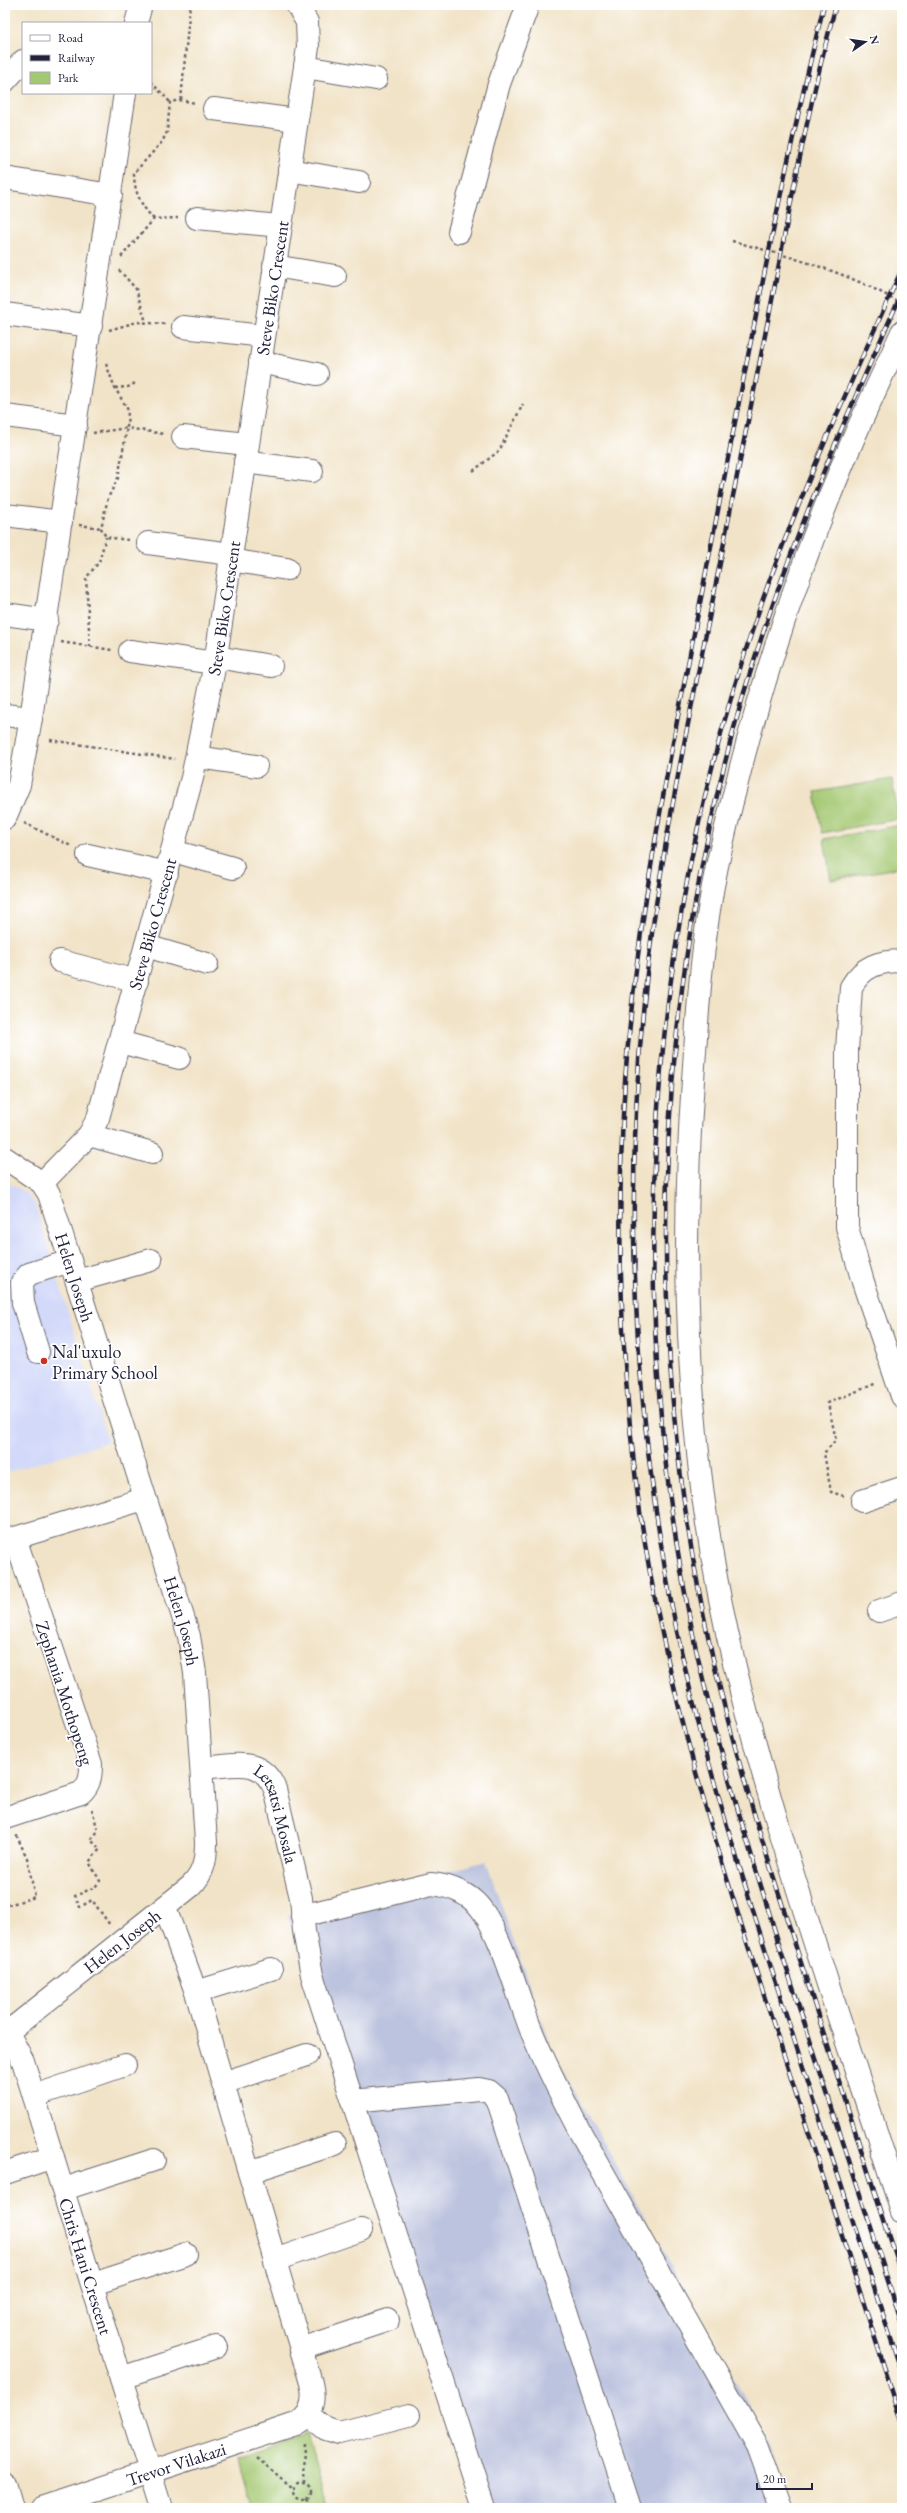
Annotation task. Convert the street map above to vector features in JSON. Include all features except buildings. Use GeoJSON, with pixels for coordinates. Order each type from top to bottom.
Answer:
{"type":"FeatureCollection","features":[{"type":"Feature","properties":{"kind":"street"},"geometry":{"type":"LineString","coordinates":[[136,22],[141,5]]}},
{"type":"Feature","properties":{"kind":"street","name":"Steve Biko Crescent"},"geometry":{"type":"LineString","coordinates":[[42,1183],[89,1136],[98,1118],[198,757],[216,660],[263,336],[305,67],[309,34],[307,22],[297,5]]}},
{"type":"Feature","properties":{"kind":"street"},"geometry":{"type":"LineString","coordinates":[[459,232],[499,84],[528,5]]}},
{"type":"Feature","properties":{"kind":"street"},"geometry":{"type":"LineString","coordinates":[[5,81],[22,62]]}},
{"type":"Feature","properties":{"kind":"street"},"geometry":{"type":"LineString","coordinates":[[305,67],[376,79]]}},
{"type":"Feature","properties":{"kind":"street"},"geometry":{"type":"LineString","coordinates":[[5,816],[19,785],[31,718],[76,426],[98,331],[111,195],[125,94]]}},
{"type":"Feature","properties":{"kind":"street"},"geometry":{"type":"LineString","coordinates":[[214,109],[296,120]]}},
{"type":"Feature","properties":{"kind":"street"},"geometry":{"type":"LineString","coordinates":[[290,170],[359,182]]}},
{"type":"Feature","properties":{"kind":"street"},"geometry":{"type":"LineString","coordinates":[[5,178],[111,195]]}},
{"type":"Feature","properties":{"kind":"street"},"geometry":{"type":"LineString","coordinates":[[197,218],[280,226]]}},
{"type":"Feature","properties":{"kind":"street"},"geometry":{"type":"LineString","coordinates":[[274,266],[335,276]]}},
{"type":"Feature","properties":{"kind":"street"},"geometry":{"type":"LineString","coordinates":[[5,314],[98,331]]}},
{"type":"Feature","properties":{"kind":"street"},"geometry":{"type":"LineString","coordinates":[[183,327],[263,336]]}},
{"type":"Feature","properties":{"kind":"street"},"geometry":{"type":"LineString","coordinates":[[902,332],[842,465],[793,595],[740,771],[716,871],[701,973],[686,1193],[686,1287],[690,1390],[704,1502],[735,1669],[811,1932],[902,2212]]}},
{"type":"Feature","properties":{"kind":"street"},"geometry":{"type":"LineString","coordinates":[[260,362],[316,374]]}},
{"type":"Feature","properties":{"kind":"street"},"geometry":{"type":"LineString","coordinates":[[5,416],[76,426]]}},
{"type":"Feature","properties":{"kind":"street"},"geometry":{"type":"LineString","coordinates":[[183,437],[312,471]]}},
{"type":"Feature","properties":{"kind":"street"},"geometry":{"type":"LineString","coordinates":[[5,515],[61,522]]}},
{"type":"Feature","properties":{"kind":"street"},"geometry":{"type":"LineString","coordinates":[[148,543],[230,557],[287,569]]}},
{"type":"Feature","properties":{"kind":"street"},"geometry":{"type":"LineString","coordinates":[[5,614],[45,629]]}},
{"type":"Feature","properties":{"kind":"street"},"geometry":{"type":"LineString","coordinates":[[130,650],[270,666]]}},
{"type":"Feature","properties":{"kind":"street"},"geometry":{"type":"LineString","coordinates":[[5,715],[31,718]]}},
{"type":"Feature","properties":{"kind":"street"},"geometry":{"type":"LineString","coordinates":[[198,757],[256,766]]}},
{"type":"Feature","properties":{"kind":"street"},"geometry":{"type":"LineString","coordinates":[[173,851],[233,868]]}},
{"type":"Feature","properties":{"kind":"street"},"geometry":{"type":"LineString","coordinates":[[88,855],[166,873]]}},
{"type":"Feature","properties":{"kind":"street"},"geometry":{"type":"LineString","coordinates":[[146,946],[208,964]]}},
{"type":"Feature","properties":{"kind":"street"},"geometry":{"type":"LineString","coordinates":[[60,961],[137,981]]}},
{"type":"Feature","properties":{"kind":"street"},"geometry":{"type":"LineString","coordinates":[[902,961],[873,964],[856,978],[849,996],[847,1227],[863,1282],[902,1396]]}},
{"type":"Feature","properties":{"kind":"street"},"geometry":{"type":"LineString","coordinates":[[120,1042],[179,1058]]}},
{"type":"Feature","properties":{"kind":"street"},"geometry":{"type":"LineString","coordinates":[[89,1136],[152,1153]]}},
{"type":"Feature","properties":{"kind":"street"},"geometry":{"type":"LineString","coordinates":[[5,1158],[42,1183]]}},
{"type":"Feature","properties":{"kind":"street","name":"Helen Joseph"},"geometry":{"type":"LineString","coordinates":[[7,2029],[165,1908],[200,1877],[204,1867],[206,1842],[202,1768],[190,1644],[74,1271],[48,1194],[42,1183]]}},
{"type":"Feature","properties":{"kind":"street"},"geometry":{"type":"LineString","coordinates":[[38,1352],[23,1303],[22,1282],[28,1274],[74,1271],[151,1260]]}},
{"type":"Feature","properties":{"kind":"street"},"geometry":{"type":"LineString","coordinates":[[862,1501],[902,1488]]}},
{"type":"Feature","properties":{"kind":"street"},"geometry":{"type":"LineString","coordinates":[[10,1539],[144,1499]]}},
{"type":"Feature","properties":{"kind":"street","name":"Zephania Mothopeng"},"geometry":{"type":"LineString","coordinates":[[7,1817],[81,1793],[87,1787],[91,1777],[91,1764],[10,1539]]}},
{"type":"Feature","properties":{"kind":"street"},"geometry":{"type":"LineString","coordinates":[[879,1611],[902,1603]]}},
{"type":"Feature","properties":{"kind":"street","name":"Letsatsi Mosala"},"geometry":{"type":"LineString","coordinates":[[202,1768],[252,1766],[266,1773],[275,1789],[301,1898],[302,1916],[312,1975],[484,2508]]}},
{"type":"Feature","properties":{"kind":"street"},"geometry":{"type":"LineString","coordinates":[[302,1916],[431,1884],[441,1885],[464,1894],[483,1912],[493,1930],[534,2037],[573,2118],[758,2447],[780,2508]]}},
{"type":"Feature","properties":{"kind":"street"},"geometry":{"type":"LineString","coordinates":[[165,1908],[196,1992],[314,2394],[313,2404],[304,2418],[326,2429],[339,2433],[409,2415]]}},
{"type":"Feature","properties":{"kind":"street"},"geometry":{"type":"LineString","coordinates":[[196,1992],[271,1969]]}},
{"type":"Feature","properties":{"kind":"street","name":"Chris Hani Crescent"},"geometry":{"type":"LineString","coordinates":[[7,2029],[23,2061],[64,2189],[161,2508]]}},
{"type":"Feature","properties":{"kind":"street"},"geometry":{"type":"LineString","coordinates":[[223,2082],[307,2055]]}},
{"type":"Feature","properties":{"kind":"street"},"geometry":{"type":"LineString","coordinates":[[34,2096],[124,2065]]}},
{"type":"Feature","properties":{"kind":"street"},"geometry":{"type":"LineString","coordinates":[[352,2101],[479,2089],[489,2091],[497,2098],[630,2508]]}},
{"type":"Feature","properties":{"kind":"street"},"geometry":{"type":"LineString","coordinates":[[249,2172],[335,2144]]}},
{"type":"Feature","properties":{"kind":"street"},"geometry":{"type":"LineString","coordinates":[[5,2173],[53,2157]]}},
{"type":"Feature","properties":{"kind":"street"},"geometry":{"type":"LineString","coordinates":[[64,2189],[154,2160]]}},
{"type":"Feature","properties":{"kind":"street"},"geometry":{"type":"LineString","coordinates":[[275,2260],[361,2230]]}},
{"type":"Feature","properties":{"kind":"street"},"geometry":{"type":"LineString","coordinates":[[93,2284],[186,2254]]}},
{"type":"Feature","properties":{"kind":"street"},"geometry":{"type":"LineString","coordinates":[[301,2349],[388,2320]]}},
{"type":"Feature","properties":{"kind":"street"},"geometry":{"type":"LineString","coordinates":[[121,2378],[216,2347]]}},
{"type":"Feature","properties":{"kind":"street","name":"Trevor Vilakazi"},"geometry":{"type":"LineString","coordinates":[[41,2508],[244,2442],[304,2418]]}},
{"type":"Feature","properties":{"kind":"street"},"geometry":{"type":"LineString","coordinates":[[5,2483],[12,2508]]}},
{"type":"Feature","properties":{"kind":"path"},"geometry":{"type":"LineString","coordinates":[[181,100],[190,5]]}},
{"type":"Feature","properties":{"kind":"path"},"geometry":{"type":"LineString","coordinates":[[152,83],[170,102],[167,132],[162,142],[134,173],[138,195],[143,208],[154,218],[197,218]]}},
{"type":"Feature","properties":{"kind":"path"},"geometry":{"type":"LineString","coordinates":[[170,102],[181,100],[214,109]]}},
{"type":"Feature","properties":{"kind":"path"},"geometry":{"type":"LineString","coordinates":[[120,259],[154,218]]}},
{"type":"Feature","properties":{"kind":"path"},"geometry":{"type":"LineString","coordinates":[[732,241],[809,262],[874,287],[902,304]]}},
{"type":"Feature","properties":{"kind":"path"},"geometry":{"type":"LineString","coordinates":[[115,264],[136,289],[146,322]]}},
{"type":"Feature","properties":{"kind":"path"},"geometry":{"type":"LineString","coordinates":[[98,331],[146,322],[183,327]]}},
{"type":"Feature","properties":{"kind":"path"},"geometry":{"type":"LineString","coordinates":[[90,646],[86,578],[99,562],[106,537],[101,528],[108,498],[118,478],[127,428],[128,410],[115,388],[105,362]]}},
{"type":"Feature","properties":{"kind":"path"},"geometry":{"type":"LineString","coordinates":[[115,388],[128,387],[137,382]]}},
{"type":"Feature","properties":{"kind":"path"},"geometry":{"type":"LineString","coordinates":[[473,471],[499,451],[523,404]]}},
{"type":"Feature","properties":{"kind":"path"},"geometry":{"type":"LineString","coordinates":[[76,426],[90,434],[127,428],[183,437]]}},
{"type":"Feature","properties":{"kind":"path"},"geometry":{"type":"LineString","coordinates":[[106,537],[148,543]]}},
{"type":"Feature","properties":{"kind":"path"},"geometry":{"type":"LineString","coordinates":[[45,629],[90,646],[130,650]]}},
{"type":"Feature","properties":{"kind":"path"},"geometry":{"type":"LineString","coordinates":[[50,740],[178,759],[198,757]]}},
{"type":"Feature","properties":{"kind":"path"},"geometry":{"type":"LineString","coordinates":[[5,816],[55,837],[88,855]]}},
{"type":"Feature","properties":{"kind":"path"},"geometry":{"type":"LineString","coordinates":[[862,1501],[831,1492],[824,1453],[836,1440],[828,1403],[895,1376]]}},
{"type":"Feature","properties":{"kind":"path"},"geometry":{"type":"LineString","coordinates":[[81,1793],[90,1805],[96,1819],[98,1831],[91,1840],[100,1850],[89,1862],[100,1881],[95,1887],[75,1896],[80,1906],[92,1900],[100,1914],[123,1940]]}},
{"type":"Feature","properties":{"kind":"path"},"geometry":{"type":"LineString","coordinates":[[7,1817],[27,1858],[35,1897],[8,1905]]}},
{"type":"Feature","properties":{"kind":"path"},"geometry":{"type":"LineString","coordinates":[[304,2418],[304,2482]]}},
{"type":"Feature","properties":{"kind":"path"},"geometry":{"type":"LineString","coordinates":[[244,2442],[252,2453],[293,2488],[294,2495],[299,2500],[306,2499],[311,2493],[310,2486],[304,2482],[298,2483],[293,2488]]}},
{"type":"Feature","properties":{"kind":"path"},"geometry":{"type":"LineString","coordinates":[[306,2499],[312,2508]]}},
{"type":"Feature","properties":{"kind":"shaded area","name":"Nal'uxulo Primary School"},"geometry":{"type":"Polygon","coordinates":[[[5,1181],[25,1192],[35,1204],[108,1442],[5,1473],[5,1181]]]}},
{"type":"Feature","properties":{"kind":"shaded area"},"geometry":{"type":"Polygon","coordinates":[[[486,1861],[550,2045],[768,2441],[790,2508],[479,2508],[288,1916],[486,1861]]]}},
{"type":"Feature","properties":{"kind":"green space"},"geometry":{"type":"Polygon","coordinates":[[[892,779],[899,819],[822,833],[815,792],[892,779]]]}},
{"type":"Feature","properties":{"kind":"green space"},"geometry":{"type":"Polygon","coordinates":[[[902,825],[902,867],[831,880],[824,839],[902,825]]]}},
{"type":"Feature","properties":{"kind":"green space"},"geometry":{"type":"Polygon","coordinates":[[[306,2434],[327,2508],[251,2508],[238,2456],[306,2434]]]}},
{"type":"Feature","properties":{"kind":"railway"},"geometry":{"type":"LineString","coordinates":[[824,5],[793,138],[765,272],[673,742],[649,877],[639,945],[625,1081],[621,1183],[621,1286],[623,1337],[631,1439],[637,1490],[661,1631],[677,1701],[695,1770],[736,1908],[902,2422]]}},
{"type":"Feature","properties":{"kind":"railway"},"geometry":{"type":"LineString","coordinates":[[836,5],[818,76],[795,183],[690,715],[661,872],[644,1002],[638,1079],[634,1234],[642,1390],[650,1467],[671,1603],[683,1661],[712,1776],[746,1889],[902,2373]]}},
{"type":"Feature","properties":{"kind":"railway"},"geometry":{"type":"LineString","coordinates":[[902,269],[862,357],[787,534],[754,625],[717,750],[688,876],[668,1004],[656,1133],[653,1263],[659,1392],[673,1521],[696,1649],[705,1688],[725,1765],[759,1880],[902,2324]]}},
{"type":"Feature","properties":{"kind":"railway"},"geometry":{"type":"LineString","coordinates":[[902,293],[815,492],[777,593],[743,696],[713,812],[691,930],[675,1049],[667,1169],[667,1289],[674,1408],[688,1527],[710,1645],[730,1728],[765,1850],[902,2277]]}},
{"type":"Feature","properties":{"kind":"place","name":"Nal'uxulo Primary School"},"geometry":{"type":"Point","coordinates":[44,1361]}}]}
